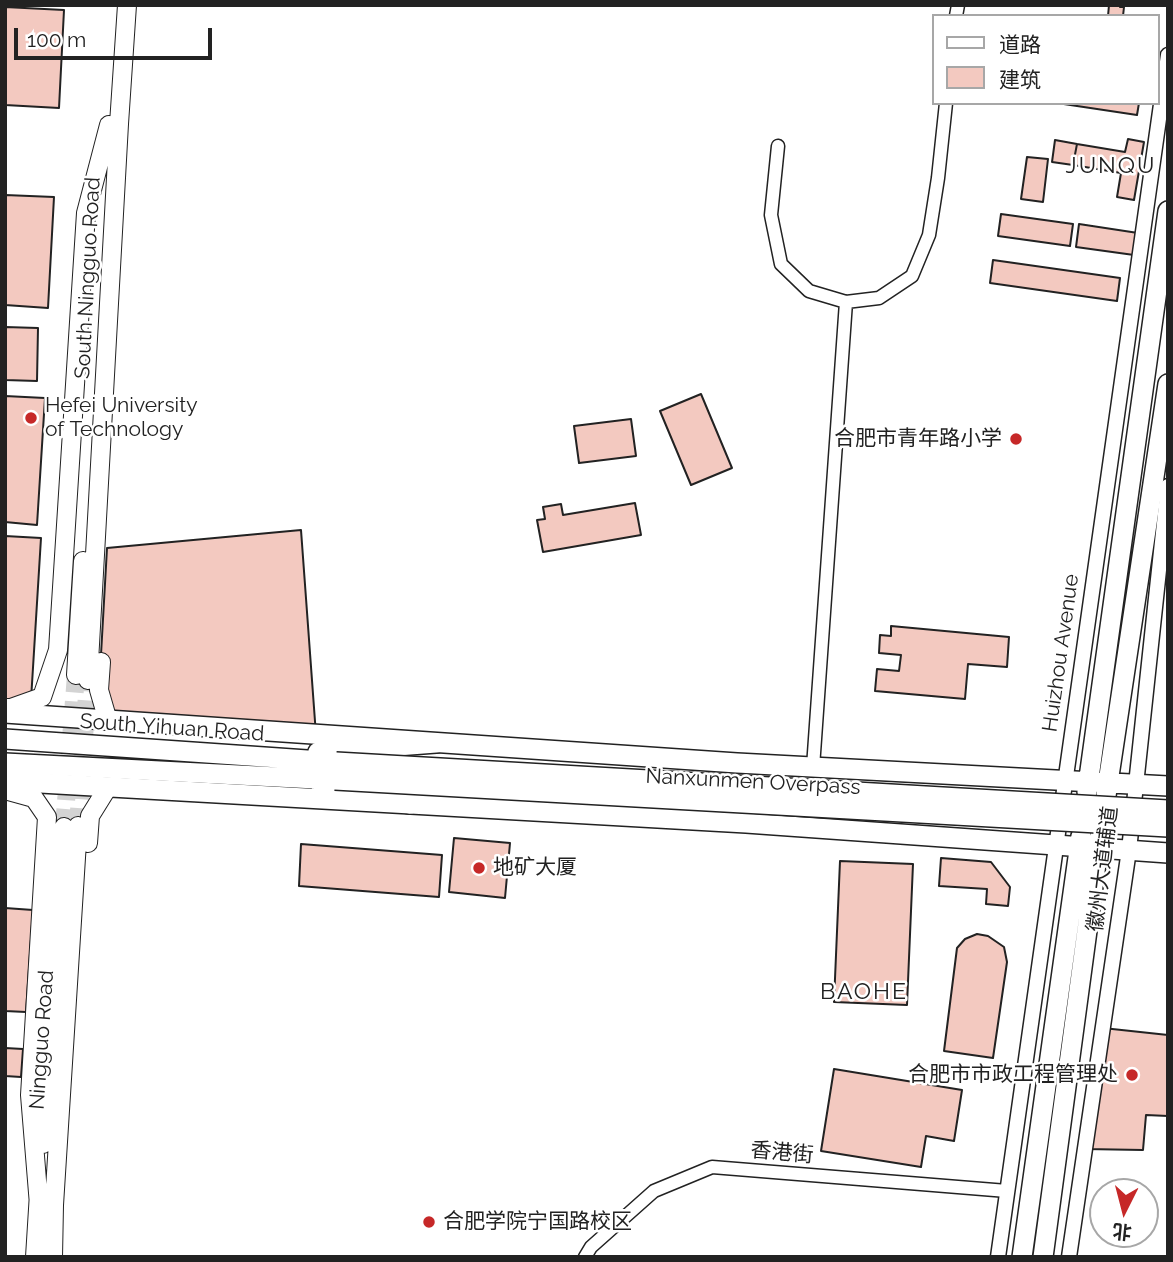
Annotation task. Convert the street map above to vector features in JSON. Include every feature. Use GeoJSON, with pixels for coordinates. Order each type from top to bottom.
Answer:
{"type":"FeatureCollection","features":[{"type":"Feature","properties":{"kind":"main road","name":"South Ningguo Road"},"geometry":{"type":"LineString","coordinates":[[82,677],[114,125],[116,5]]}},
{"type":"Feature","properties":{"kind":"main road","name":"South Ningguo Road"},"geometry":{"type":"LineString","coordinates":[[114,125],[127,5]]}},
{"type":"Feature","properties":{"kind":"main road"},"geometry":{"type":"LineString","coordinates":[[5,711],[42,697],[58,650],[86,213],[114,125]]}},
{"type":"Feature","properties":{"kind":"main road"},"geometry":{"type":"LineString","coordinates":[[108,721],[99,690],[125,230],[114,125]]}},
{"type":"Feature","properties":{"kind":"main road"},"geometry":{"type":"LineString","coordinates":[[1022,1257],[1098,783],[1168,211]]}},
{"type":"Feature","properties":{"kind":"main road"},"geometry":{"type":"LineString","coordinates":[[1098,783],[1168,384]]}},
{"type":"Feature","properties":{"kind":"main road"},"geometry":{"type":"LineString","coordinates":[[5,711],[108,721],[436,743],[1168,786]]}},
{"type":"Feature","properties":{"kind":"main road","name":"South Yihuan Road"},"geometry":{"type":"LineString","coordinates":[[5,739],[259,757],[336,771]]}},
{"type":"Feature","properties":{"kind":"main road"},"geometry":{"type":"LineString","coordinates":[[259,757],[436,743]]}},
{"type":"Feature","properties":{"kind":"main road","name":"South Yihuan Road"},"geometry":{"type":"LineString","coordinates":[[5,763],[275,777],[336,771]]}},
{"type":"Feature","properties":{"kind":"main road","name":"Nanxunmen Overpass"},"geometry":{"type":"LineString","coordinates":[[336,771],[1168,810]]}},
{"type":"Feature","properties":{"kind":"main road","name":"Nanxunmen Overpass"},"geometry":{"type":"LineString","coordinates":[[336,771],[1168,827]]}},
{"type":"Feature","properties":{"kind":"main road"},"geometry":{"type":"LineString","coordinates":[[275,777],[410,804]]}},
{"type":"Feature","properties":{"kind":"main road"},"geometry":{"type":"LineString","coordinates":[[5,781],[732,822],[1168,853]]}},
{"type":"Feature","properties":{"kind":"main road"},"geometry":{"type":"LineString","coordinates":[[47,1205],[70,1124],[90,816],[108,787]]}},
{"type":"Feature","properties":{"kind":"main road"},"geometry":{"type":"LineString","coordinates":[[5,790],[34,799],[47,817],[30,1095],[47,1205]]}},
{"type":"Feature","properties":{"kind":"main road","name":"Ningguo Road"},"geometry":{"type":"LineString","coordinates":[[35,1257],[47,1205],[71,827]]}},
{"type":"Feature","properties":{"kind":"main road"},"geometry":{"type":"LineString","coordinates":[[1043,1257],[1089,847]]}},
{"type":"Feature","properties":{"kind":"main road","name":"Ningguo Road"},"geometry":{"type":"LineString","coordinates":[[47,1205],[53,1257]]}},
{"type":"Feature","properties":{"kind":"street","name":"Huizhou Avenue"},"geometry":{"type":"LineString","coordinates":[[998,1257],[1168,55]]}},
{"type":"Feature","properties":{"kind":"street"},"geometry":{"type":"LineString","coordinates":[[778,146],[771,215],[781,264],[809,291],[846,302],[879,298],[912,276],[929,235],[946,105]]}},
{"type":"Feature","properties":{"kind":"street"},"geometry":{"type":"LineString","coordinates":[[813,767],[846,302]]}},
{"type":"Feature","properties":{"kind":"street","name":"徽州大道辅道"},"geometry":{"type":"LineString","coordinates":[[1069,1257],[1129,850],[1168,486]]}},
{"type":"Feature","properties":{"kind":"street","name":"香港街"},"geometry":{"type":"LineString","coordinates":[[585,1257],[591,1247],[653,1191],[712,1167],[1007,1191]]}},
{"type":"Feature","properties":{"kind":"building"},"geometry":{"type":"Polygon","coordinates":[[[1109,5],[1124,7],[1123,14],[1108,14],[1109,5]]]}},
{"type":"Feature","properties":{"kind":"building"},"geometry":{"type":"Polygon","coordinates":[[[5,7],[64,10],[59,108],[5,105],[5,7]]]}},
{"type":"Feature","properties":{"kind":"building"},"geometry":{"type":"Polygon","coordinates":[[[1070,105],[1139,105],[1137,115],[1070,105]]]}},
{"type":"Feature","properties":{"kind":"building"},"geometry":{"type":"Polygon","coordinates":[[[1128,139],[1144,142],[1134,200],[1117,197],[1121,173],[1073,165],[1077,144],[1125,152],[1128,139]]]}},
{"type":"Feature","properties":{"kind":"building"},"geometry":{"type":"Polygon","coordinates":[[[1055,140],[1077,144],[1073,165],[1052,162],[1055,140]]]}},
{"type":"Feature","properties":{"kind":"building"},"geometry":{"type":"Polygon","coordinates":[[[1027,157],[1048,159],[1043,202],[1021,199],[1027,157]]]}},
{"type":"Feature","properties":{"kind":"building"},"geometry":{"type":"Polygon","coordinates":[[[5,195],[54,197],[48,308],[5,305],[5,195]]]}},
{"type":"Feature","properties":{"kind":"building"},"geometry":{"type":"Polygon","coordinates":[[[1001,214],[1073,224],[1070,246],[998,236],[1001,214]]]}},
{"type":"Feature","properties":{"kind":"building"},"geometry":{"type":"Polygon","coordinates":[[[1079,224],[1138,233],[1134,255],[1076,247],[1079,224]]]}},
{"type":"Feature","properties":{"kind":"building"},"geometry":{"type":"Polygon","coordinates":[[[993,260],[1120,278],[1117,301],[990,283],[993,260]]]}},
{"type":"Feature","properties":{"kind":"building"},"geometry":{"type":"Polygon","coordinates":[[[5,327],[38,328],[37,381],[5,380],[5,327]]]}},
{"type":"Feature","properties":{"kind":"building"},"geometry":{"type":"Polygon","coordinates":[[[701,394],[732,468],[691,485],[660,411],[701,394]]]}},
{"type":"Feature","properties":{"kind":"building"},"geometry":{"type":"Polygon","coordinates":[[[5,396],[45,398],[37,525],[5,522],[5,396]]]}},
{"type":"Feature","properties":{"kind":"building"},"geometry":{"type":"Polygon","coordinates":[[[631,419],[636,456],[579,463],[574,426],[631,419]]]}},
{"type":"Feature","properties":{"kind":"building"},"geometry":{"type":"Polygon","coordinates":[[[635,503],[641,535],[543,552],[537,520],[545,519],[543,507],[561,504],[563,515],[635,503]]]}},
{"type":"Feature","properties":{"kind":"building"},"geometry":{"type":"Polygon","coordinates":[[[301,530],[316,735],[108,721],[99,690],[107,548],[301,530]]]}},
{"type":"Feature","properties":{"kind":"building"},"geometry":{"type":"Polygon","coordinates":[[[5,536],[41,538],[31,700],[5,699],[5,536]]]}},
{"type":"Feature","properties":{"kind":"building"},"geometry":{"type":"Polygon","coordinates":[[[891,626],[1009,637],[1007,667],[968,664],[965,699],[875,691],[877,669],[899,671],[901,655],[879,653],[880,635],[891,636],[891,626]]]}},
{"type":"Feature","properties":{"kind":"building","name":"地矿大厦"},"geometry":{"type":"Polygon","coordinates":[[[454,838],[510,843],[505,898],[449,892],[454,838]]]}},
{"type":"Feature","properties":{"kind":"building"},"geometry":{"type":"Polygon","coordinates":[[[301,844],[442,855],[439,897],[299,886],[301,844]]]}},
{"type":"Feature","properties":{"kind":"building"},"geometry":{"type":"Polygon","coordinates":[[[941,858],[991,862],[1010,887],[1008,906],[986,904],[987,889],[939,886],[941,858]]]}},
{"type":"Feature","properties":{"kind":"building"},"geometry":{"type":"Polygon","coordinates":[[[840,861],[913,864],[907,1005],[834,1002],[840,861]]]}},
{"type":"Feature","properties":{"kind":"building"},"geometry":{"type":"Polygon","coordinates":[[[5,908],[33,910],[26,1012],[5,1011],[5,908]]]}},
{"type":"Feature","properties":{"kind":"building"},"geometry":{"type":"Polygon","coordinates":[[[977,934],[988,936],[1004,947],[1007,962],[993,1058],[944,1051],[957,948],[965,939],[977,934]]]}},
{"type":"Feature","properties":{"kind":"building","name":"合肥市市政工程管理处"},"geometry":{"type":"Polygon","coordinates":[[[1103,1028],[1168,1035],[1168,1116],[1146,1115],[1143,1150],[1085,1149],[1103,1028]]]}},
{"type":"Feature","properties":{"kind":"building"},"geometry":{"type":"Polygon","coordinates":[[[5,1048],[23,1049],[21,1077],[5,1076],[5,1048]]]}},
{"type":"Feature","properties":{"kind":"building"},"geometry":{"type":"Polygon","coordinates":[[[834,1069],[962,1090],[954,1141],[926,1136],[921,1167],[821,1151],[834,1069]]]}},
{"type":"Feature","properties":{"kind":"tunnel"},"geometry":{"type":"LineString","coordinates":[[64,827],[76,675]]}},
{"type":"Feature","properties":{"kind":"tunnel"},"geometry":{"type":"LineString","coordinates":[[78,826],[88,680]]}},
{"type":"Feature","properties":{"kind":"place","name":"Hefei University of Technology"},"geometry":{"type":"Point","coordinates":[31,418]}},
{"type":"Feature","properties":{"kind":"place","name":"合肥市青年路小学"},"geometry":{"type":"Point","coordinates":[1016,439]}},
{"type":"Feature","properties":{"kind":"place","name":"地矿大厦"},"geometry":{"type":"Point","coordinates":[479,868]}},
{"type":"Feature","properties":{"kind":"place","name":"合肥市市政工程管理处"},"geometry":{"type":"Point","coordinates":[1132,1075]}},
{"type":"Feature","properties":{"kind":"place","name":"合肥学院宁国路校区"},"geometry":{"type":"Point","coordinates":[429,1222]}},
{"type":"Feature","properties":{"kind":"district","name":"JUNQU"},"geometry":{"type":"Point","coordinates":[1111,166]}},
{"type":"Feature","properties":{"kind":"district","name":"BAOHE"},"geometry":{"type":"Point","coordinates":[864,992]}}]}
